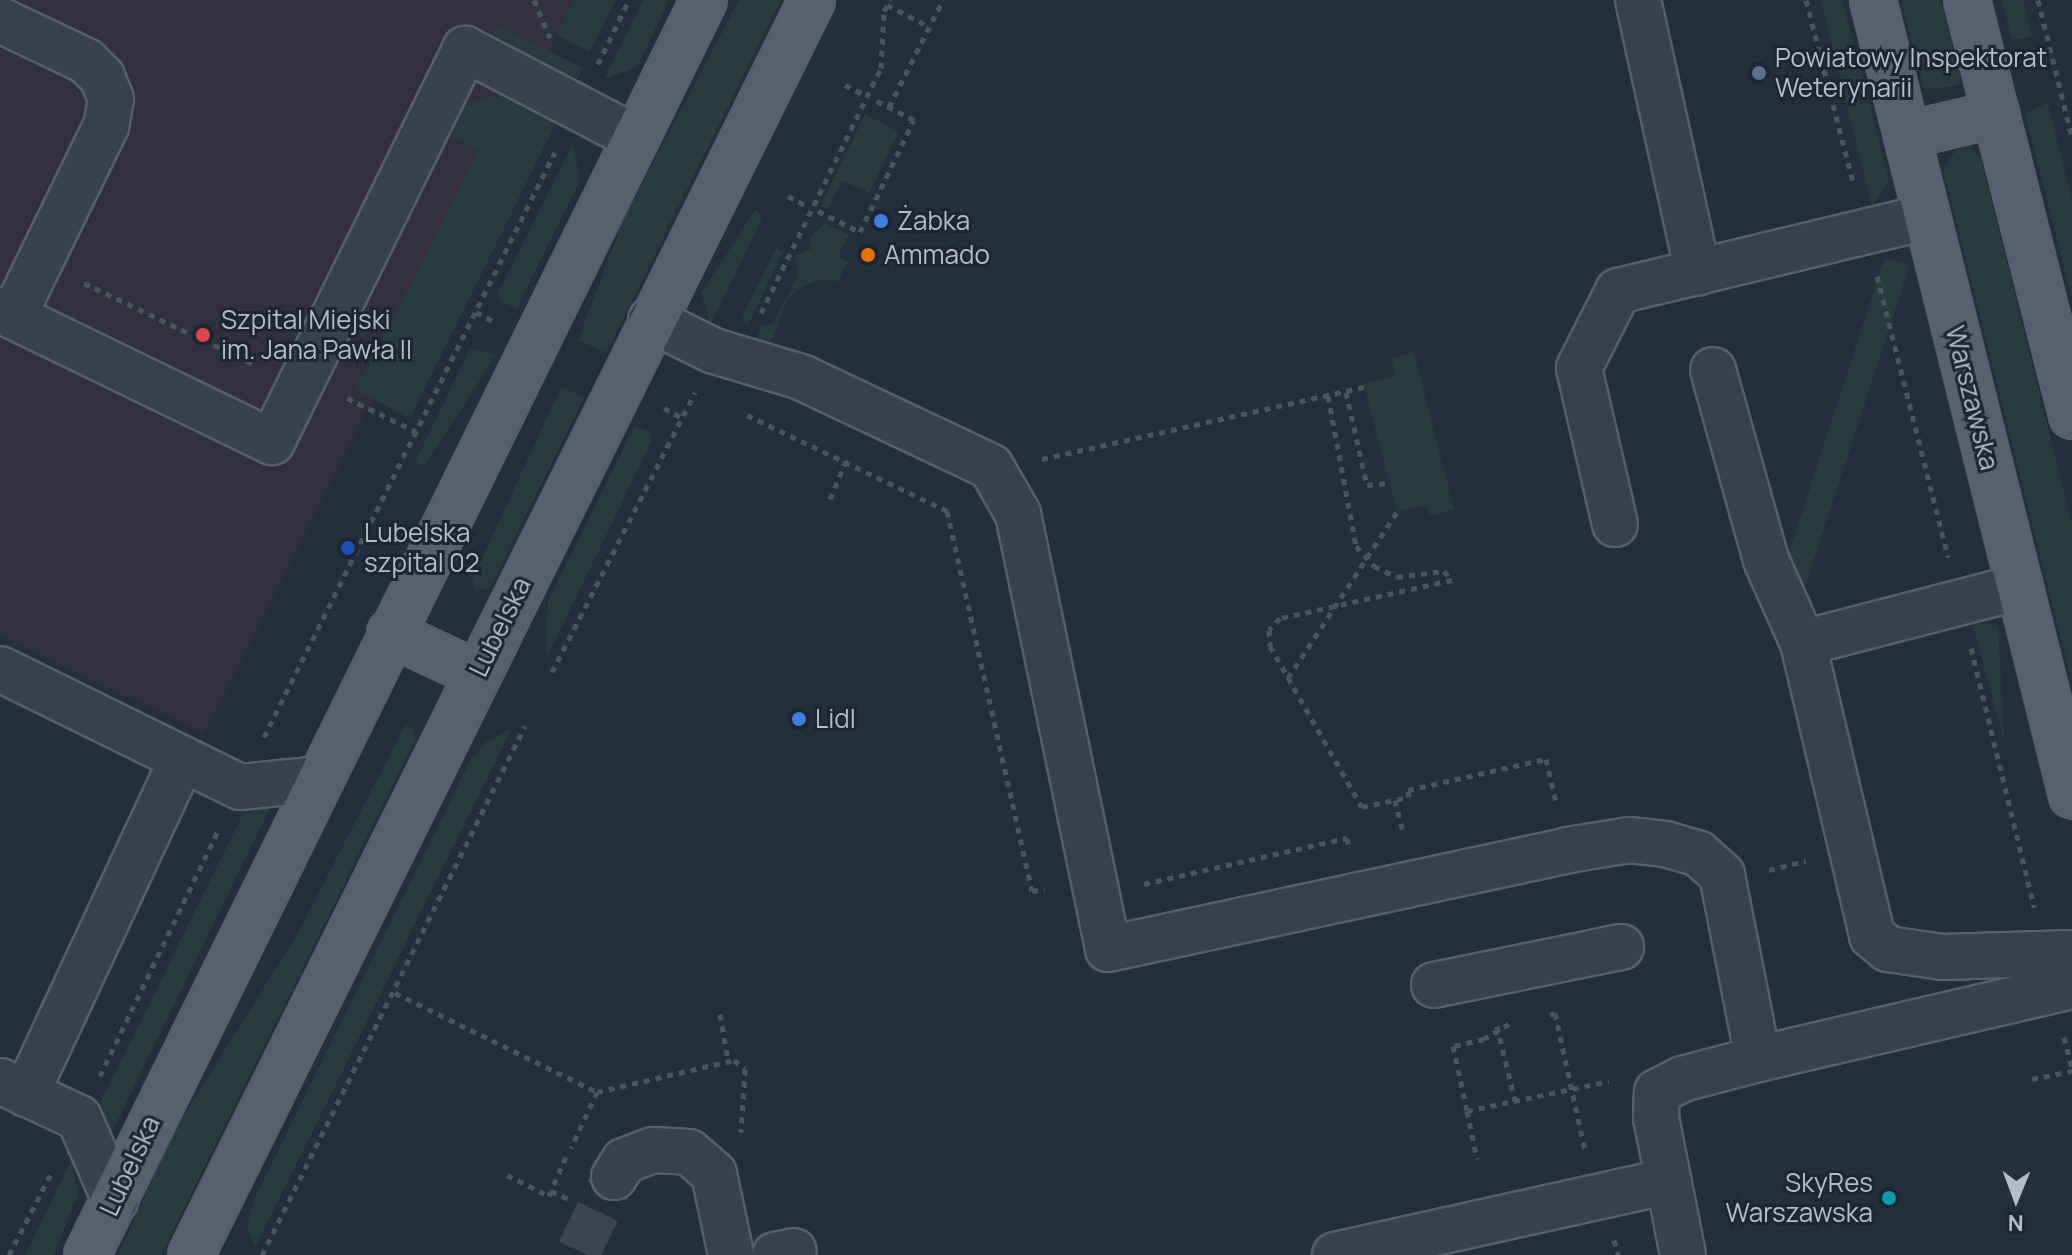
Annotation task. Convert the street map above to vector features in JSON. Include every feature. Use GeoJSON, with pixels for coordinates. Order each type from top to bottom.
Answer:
{"type":"FeatureCollection","features":[{"type":"Feature","properties":{"kind":"main road","name":"Lubelska"},"geometry":{"type":"LineString","coordinates":[[87,1255],[390,633],[704,0]]}},
{"type":"Feature","properties":{"kind":"main road","name":"Lubelska"},"geometry":{"type":"LineString","coordinates":[[192,1255],[651,320],[812,0]]}},
{"type":"Feature","properties":{"kind":"main road","name":"Warszawska"},"geometry":{"type":"LineString","coordinates":[[1873,0],[2072,796]]}},
{"type":"Feature","properties":{"kind":"main road"},"geometry":{"type":"LineString","coordinates":[[1967,0],[2072,416]]}},
{"type":"Feature","properties":{"kind":"main road"},"geometry":{"type":"LineString","coordinates":[[1907,135],[1997,114]]}},
{"type":"Feature","properties":{"kind":"main road"},"geometry":{"type":"LineString","coordinates":[[390,633],[477,674]]}},
{"type":"Feature","properties":{"kind":"street"},"geometry":{"type":"LineString","coordinates":[[1638,0],[1698,272]]}},
{"type":"Feature","properties":{"kind":"street"},"geometry":{"type":"LineString","coordinates":[[0,20],[86,61],[102,77],[111,99],[106,126],[40,262],[6,313],[272,442],[465,49],[636,138]]}},
{"type":"Feature","properties":{"kind":"street"},"geometry":{"type":"LineString","coordinates":[[1615,524],[1579,368],[1618,291],[1927,217]]}},
{"type":"Feature","properties":{"kind":"street"},"geometry":{"type":"LineString","coordinates":[[651,320],[726,355],[801,377],[991,467],[1018,514],[1108,949],[1568,850],[1629,840],[1665,844],[1699,854],[1722,875],[1758,1059]]}},
{"type":"Feature","properties":{"kind":"street"},"geometry":{"type":"LineString","coordinates":[[1713,370],[1766,560],[1803,643],[1872,936],[1888,949],[2060,972]]}},
{"type":"Feature","properties":{"kind":"street"},"geometry":{"type":"LineString","coordinates":[[1803,643],[1960,607],[2020,587]]}},
{"type":"Feature","properties":{"kind":"street"},"geometry":{"type":"LineString","coordinates":[[0,669],[181,761],[240,787],[319,779]]}},
{"type":"Feature","properties":{"kind":"street"},"geometry":{"type":"LineString","coordinates":[[115,1200],[79,1118],[13,1087],[181,761]]}},
{"type":"Feature","properties":{"kind":"street"},"geometry":{"type":"LineString","coordinates":[[1434,985],[1621,947]]}},
{"type":"Feature","properties":{"kind":"street"},"geometry":{"type":"LineString","coordinates":[[1683,1255],[1656,1118],[1657,1092],[1682,1079],[2060,972]]}},
{"type":"Feature","properties":{"kind":"street"},"geometry":{"type":"LineString","coordinates":[[614,1177],[624,1161],[653,1150],[689,1152],[714,1174],[731,1255]]}},
{"type":"Feature","properties":{"kind":"street"},"geometry":{"type":"LineString","coordinates":[[1335,1255],[1668,1181]]}},
{"type":"Feature","properties":{"kind":"path"},"geometry":{"type":"LineString","coordinates":[[534,0],[551,43]]}},
{"type":"Feature","properties":{"kind":"path"},"geometry":{"type":"LineString","coordinates":[[9,1255],[629,0]]}},
{"type":"Feature","properties":{"kind":"path"},"geometry":{"type":"LineString","coordinates":[[889,107],[943,0]]}},
{"type":"Feature","properties":{"kind":"path"},"geometry":{"type":"LineString","coordinates":[[1806,0],[1960,607],[2060,972],[2072,1070],[2032,1079]]}},
{"type":"Feature","properties":{"kind":"path"},"geometry":{"type":"LineString","coordinates":[[2038,0],[2072,137]]}},
{"type":"Feature","properties":{"kind":"path"},"geometry":{"type":"LineString","coordinates":[[726,355],[881,68],[887,5],[930,27]]}},
{"type":"Feature","properties":{"kind":"path"},"geometry":{"type":"LineString","coordinates":[[845,85],[863,94]]}},
{"type":"Feature","properties":{"kind":"path"},"geometry":{"type":"LineString","coordinates":[[818,211],[860,232],[914,120],[873,99]]}},
{"type":"Feature","properties":{"kind":"path"},"geometry":{"type":"LineString","coordinates":[[788,196],[807,206]]}},
{"type":"Feature","properties":{"kind":"path"},"geometry":{"type":"LineString","coordinates":[[40,262],[300,386],[351,398],[415,431]]}},
{"type":"Feature","properties":{"kind":"path"},"geometry":{"type":"LineString","coordinates":[[947,511],[1031,462],[1365,387]]}},
{"type":"Feature","properties":{"kind":"path"},"geometry":{"type":"LineString","coordinates":[[552,672],[689,403],[696,392],[706,396]]}},
{"type":"Feature","properties":{"kind":"path"},"geometry":{"type":"LineString","coordinates":[[1346,392],[1367,485],[1389,483]]}},
{"type":"Feature","properties":{"kind":"path"},"geometry":{"type":"LineString","coordinates":[[1328,396],[1356,546],[1366,559],[1397,577],[1444,571],[1452,580],[1333,609],[1280,618],[1269,630],[1270,646],[1362,807],[1409,797],[1408,790],[1546,759],[1557,805]]}},
{"type":"Feature","properties":{"kind":"path"},"geometry":{"type":"LineString","coordinates":[[734,409],[947,511]]}},
{"type":"Feature","properties":{"kind":"path"},"geometry":{"type":"LineString","coordinates":[[830,499],[846,461]]}},
{"type":"Feature","properties":{"kind":"path"},"geometry":{"type":"LineString","coordinates":[[947,511],[1032,891],[1094,881]]}},
{"type":"Feature","properties":{"kind":"path"},"geometry":{"type":"LineString","coordinates":[[1288,678],[1397,512]]}},
{"type":"Feature","properties":{"kind":"path"},"geometry":{"type":"LineString","coordinates":[[262,1255],[395,993],[525,726]]}},
{"type":"Feature","properties":{"kind":"path"},"geometry":{"type":"LineString","coordinates":[[1395,800],[1406,843]]}},
{"type":"Feature","properties":{"kind":"path"},"geometry":{"type":"LineString","coordinates":[[395,993],[597,1092],[728,1060],[745,1069],[740,1149],[714,1174]]}},
{"type":"Feature","properties":{"kind":"path"},"geometry":{"type":"LineString","coordinates":[[1541,1017],[1555,1013],[1595,1199]]}},
{"type":"Feature","properties":{"kind":"path"},"geometry":{"type":"LineString","coordinates":[[720,1014],[728,1060]]}},
{"type":"Feature","properties":{"kind":"path"},"geometry":{"type":"LineString","coordinates":[[1477,1159],[1453,1046],[1484,1039],[1497,1026],[1512,1023]]}},
{"type":"Feature","properties":{"kind":"path"},"geometry":{"type":"LineString","coordinates":[[1497,1026],[1515,1101]]}},
{"type":"Feature","properties":{"kind":"path"},"geometry":{"type":"LineString","coordinates":[[1467,1111],[1571,1088]]}},
{"type":"Feature","properties":{"kind":"path"},"geometry":{"type":"LineString","coordinates":[[507,1175],[549,1196],[597,1092]]}},
{"type":"Feature","properties":{"kind":"path"},"geometry":{"type":"LineString","coordinates":[[551,1191],[577,1203]]}},
{"type":"Feature","properties":{"kind":"shaded area","name":"Szpital Miejski im. Jana Pawła II"},"geometry":{"type":"Polygon","coordinates":[[[0,0],[574,0],[204,734],[0,635],[0,0]]]}},
{"type":"Feature","properties":{"kind":"green space"},"geometry":{"type":"Polygon","coordinates":[[[574,0],[616,0],[590,52],[557,35],[574,0]]]}},
{"type":"Feature","properties":{"kind":"green space"},"geometry":{"type":"Polygon","coordinates":[[[643,0],[669,0],[637,67],[604,79],[643,0]]]}},
{"type":"Feature","properties":{"kind":"green space"},"geometry":{"type":"Polygon","coordinates":[[[739,0],[781,0],[606,353],[578,340],[623,220],[739,0]]]}},
{"type":"Feature","properties":{"kind":"green space"},"geometry":{"type":"Polygon","coordinates":[[[1821,0],[1842,0],[1889,181],[1872,206],[1821,0]]]}},
{"type":"Feature","properties":{"kind":"green space"},"geometry":{"type":"Polygon","coordinates":[[[1901,0],[1941,0],[1961,80],[1958,86],[1924,89],[1901,0]]]}},
{"type":"Feature","properties":{"kind":"green space"},"geometry":{"type":"Polygon","coordinates":[[[2002,0],[2023,0],[2032,37],[2012,40],[2002,0]]]}},
{"type":"Feature","properties":{"kind":"green space"},"geometry":{"type":"Polygon","coordinates":[[[497,25],[582,67],[578,79],[490,39],[497,25]]]}},
{"type":"Feature","properties":{"kind":"green space"},"geometry":{"type":"Polygon","coordinates":[[[488,97],[516,97],[558,119],[410,418],[356,390],[478,152],[449,132],[452,119],[463,106],[488,97]]]}},
{"type":"Feature","properties":{"kind":"green space"},"geometry":{"type":"Polygon","coordinates":[[[2048,103],[2072,199],[2072,298],[2025,113],[2048,103]]]}},
{"type":"Feature","properties":{"kind":"green space"},"geometry":{"type":"Polygon","coordinates":[[[865,114],[899,132],[869,193],[842,181],[828,209],[820,206],[865,114]]]}},
{"type":"Feature","properties":{"kind":"green space"},"geometry":{"type":"Polygon","coordinates":[[[573,143],[580,181],[517,308],[501,302],[498,294],[573,143]]]}},
{"type":"Feature","properties":{"kind":"green space"},"geometry":{"type":"Polygon","coordinates":[[[1957,148],[1970,149],[1981,158],[2072,525],[2072,682],[1943,169],[1957,148]]]}},
{"type":"Feature","properties":{"kind":"green space"},"geometry":{"type":"Polygon","coordinates":[[[756,209],[762,219],[711,324],[701,293],[756,209]]]}},
{"type":"Feature","properties":{"kind":"green space"},"geometry":{"type":"Polygon","coordinates":[[[825,223],[849,235],[838,256],[848,262],[838,281],[817,280],[800,288],[787,300],[773,339],[754,345],[760,327],[773,323],[798,276],[795,256],[811,249],[809,238],[825,223]]]}},
{"type":"Feature","properties":{"kind":"green space"},"geometry":{"type":"Polygon","coordinates":[[[776,248],[783,252],[748,325],[741,318],[776,248]]]}},
{"type":"Feature","properties":{"kind":"green space"},"geometry":{"type":"Polygon","coordinates":[[[1885,257],[1910,265],[1804,589],[1780,581],[1885,257]]]}},
{"type":"Feature","properties":{"kind":"green space"},"geometry":{"type":"Polygon","coordinates":[[[470,349],[497,354],[424,466],[415,462],[470,349]]]}},
{"type":"Feature","properties":{"kind":"green space"},"geometry":{"type":"Polygon","coordinates":[[[1414,352],[1454,509],[1430,516],[1426,505],[1397,512],[1364,384],[1395,375],[1392,358],[1414,352]]]}},
{"type":"Feature","properties":{"kind":"green space"},"geometry":{"type":"Polygon","coordinates":[[[561,387],[584,397],[490,588],[475,591],[472,580],[561,387]]]}},
{"type":"Feature","properties":{"kind":"green space"},"geometry":{"type":"Polygon","coordinates":[[[635,425],[650,432],[652,441],[546,659],[548,601],[635,425]]]}},
{"type":"Feature","properties":{"kind":"green space"},"geometry":{"type":"Polygon","coordinates":[[[1972,622],[1998,625],[2004,741],[1972,622]]]}},
{"type":"Feature","properties":{"kind":"green space"},"geometry":{"type":"Polygon","coordinates":[[[405,725],[413,728],[415,740],[161,1255],[118,1255],[175,1130],[298,933],[405,725]]]}},
{"type":"Feature","properties":{"kind":"green space"},"geometry":{"type":"Polygon","coordinates":[[[512,728],[255,1248],[247,1226],[256,1195],[470,761],[486,742],[512,728]]]}},
{"type":"Feature","properties":{"kind":"green space"},"geometry":{"type":"Polygon","coordinates":[[[271,806],[113,1130],[106,1130],[96,1111],[243,814],[271,806]]]}},
{"type":"Feature","properties":{"kind":"green space"},"geometry":{"type":"Polygon","coordinates":[[[71,1161],[78,1193],[54,1255],[25,1255],[71,1161]]]}},
{"type":"Feature","properties":{"kind":"tunnel"},"geometry":{"type":"LineString","coordinates":[[579,1251],[614,1177]]}},
{"type":"Feature","properties":{"kind":"place","name":"Powiatowy Inspektorat Weterynarii"},"geometry":{"type":"Point","coordinates":[1759,73]}},
{"type":"Feature","properties":{"kind":"place","name":"Żabka"},"geometry":{"type":"Point","coordinates":[881,221]}},
{"type":"Feature","properties":{"kind":"place","name":"Ammado"},"geometry":{"type":"Point","coordinates":[868,255]}},
{"type":"Feature","properties":{"kind":"place","name":"Szpital Miejski im. Jana Pawła II"},"geometry":{"type":"Point","coordinates":[203,335]}},
{"type":"Feature","properties":{"kind":"place","name":"Lubelska szpital 02"},"geometry":{"type":"Point","coordinates":[348,548]}},
{"type":"Feature","properties":{"kind":"place","name":"Lidl"},"geometry":{"type":"Point","coordinates":[799,719]}},
{"type":"Feature","properties":{"kind":"place","name":"SkyRes Warszawska"},"geometry":{"type":"Point","coordinates":[1889,1198]}}]}
